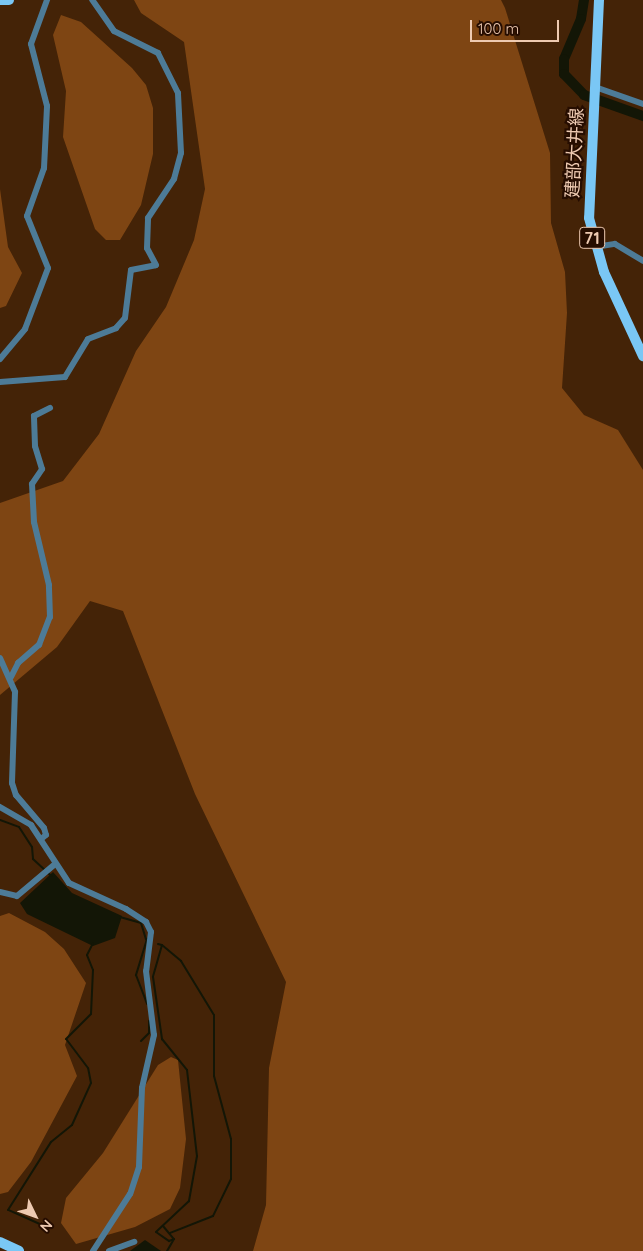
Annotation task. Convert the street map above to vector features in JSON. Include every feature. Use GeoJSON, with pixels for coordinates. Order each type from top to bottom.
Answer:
{"type":"FeatureCollection","features":[{"type":"Feature","properties":{"kind":"main road"},"geometry":{"type":"LineString","coordinates":[[0,0],[9,0]]}},
{"type":"Feature","properties":{"kind":"main road","name":"建部大井線"},"geometry":{"type":"LineString","coordinates":[[599,0],[588,190],[595,247],[643,356]]}},
{"type":"Feature","properties":{"kind":"main road"},"geometry":{"type":"LineString","coordinates":[[0,1242],[19,1251]]}},
{"type":"Feature","properties":{"kind":"street"},"geometry":{"type":"LineString","coordinates":[[0,359],[26,329],[48,268],[27,216],[44,168],[48,106],[31,44],[47,0]]}},
{"type":"Feature","properties":{"kind":"street"},"geometry":{"type":"LineString","coordinates":[[0,382],[64,377],[88,339],[116,328],[125,318],[132,270],[156,265],[147,248],[148,218],[170,185],[179,160],[178,93],[158,53],[114,31],[92,0]]}},
{"type":"Feature","properties":{"kind":"street"},"geometry":{"type":"LineString","coordinates":[[595,90],[643,104]]}},
{"type":"Feature","properties":{"kind":"street"},"geometry":{"type":"LineString","coordinates":[[595,247],[615,244],[643,261]]}},
{"type":"Feature","properties":{"kind":"street"},"geometry":{"type":"LineString","coordinates":[[12,677],[18,663],[39,645],[50,616],[49,585],[34,522],[32,484],[42,469],[35,446],[34,416],[50,408]]}},
{"type":"Feature","properties":{"kind":"street"},"geometry":{"type":"LineString","coordinates":[[0,658],[12,677],[17,725],[12,783],[16,796],[44,828],[46,835],[41,839]]}},
{"type":"Feature","properties":{"kind":"street"},"geometry":{"type":"LineString","coordinates":[[0,807],[31,825],[41,839],[49,869],[76,888],[146,922],[153,941],[146,970],[154,1035],[142,1088],[139,1167],[130,1194],[94,1251]]}},
{"type":"Feature","properties":{"kind":"street"},"geometry":{"type":"LineString","coordinates":[[0,892],[17,896],[49,869]]}},
{"type":"Feature","properties":{"kind":"street"},"geometry":{"type":"LineString","coordinates":[[109,1251],[134,1242]]}},
{"type":"Feature","properties":{"kind":"shaded area"},"geometry":{"type":"Polygon","coordinates":[[[134,0],[501,0],[505,8],[550,153],[551,223],[565,272],[567,313],[562,388],[584,415],[618,430],[643,470],[643,1251],[253,1251],[266,1205],[269,1068],[286,982],[195,794],[123,611],[90,601],[57,647],[0,695],[0,503],[63,481],[99,434],[136,351],[166,307],[194,240],[205,189],[184,42],[141,13],[134,0]]]}},
{"type":"Feature","properties":{"kind":"shaded area"},"geometry":{"type":"Polygon","coordinates":[[[61,15],[81,22],[132,68],[146,85],[153,108],[153,154],[141,205],[120,240],[106,240],[95,229],[63,137],[66,91],[53,35],[61,15]]]}},
{"type":"Feature","properties":{"kind":"shaded area"},"geometry":{"type":"Polygon","coordinates":[[[0,189],[8,247],[22,273],[6,306],[0,308],[0,189]]]}},
{"type":"Feature","properties":{"kind":"shaded area"},"geometry":{"type":"Polygon","coordinates":[[[53,872],[72,893],[122,916],[115,938],[93,946],[27,914],[20,903],[53,872]]]}},
{"type":"Feature","properties":{"kind":"shaded area"},"geometry":{"type":"Polygon","coordinates":[[[9,913],[45,932],[64,949],[86,983],[65,1045],[77,1076],[31,1162],[8,1192],[0,1194],[0,916],[9,913]]]}},
{"type":"Feature","properties":{"kind":"shaded area"},"geometry":{"type":"Polygon","coordinates":[[[171,1057],[178,1060],[186,1139],[180,1188],[170,1209],[135,1227],[76,1244],[61,1223],[66,1198],[103,1153],[158,1065],[171,1057]]]}},
{"type":"Feature","properties":{"kind":"shaded area"},"geometry":{"type":"Polygon","coordinates":[[[145,1240],[161,1251],[130,1251],[145,1240]]]}},
{"type":"Feature","properties":{"kind":"waterway"},"geometry":{"type":"LineString","coordinates":[[584,0],[581,19],[564,59],[564,74],[584,95],[643,116]]}},
{"type":"Feature","properties":{"kind":"waterway"},"geometry":{"type":"LineString","coordinates":[[0,820],[19,827],[32,847],[33,859],[51,876]]}},
{"type":"Feature","properties":{"kind":"waterway"},"geometry":{"type":"LineString","coordinates":[[120,917],[141,923],[146,939]]}},
{"type":"Feature","properties":{"kind":"waterway"},"geometry":{"type":"LineString","coordinates":[[147,939],[136,975],[147,1004]]}},
{"type":"Feature","properties":{"kind":"waterway"},"geometry":{"type":"LineString","coordinates":[[42,1225],[8,1210],[51,1142],[72,1125],[91,1083],[88,1068],[66,1039],[91,1014],[93,970],[87,955],[93,943]]}},
{"type":"Feature","properties":{"kind":"waterway"},"geometry":{"type":"LineString","coordinates":[[158,944],[162,945],[153,977],[162,1039],[187,1070],[197,1156],[189,1201],[156,1232],[169,1241],[174,1239],[167,1251]]}},
{"type":"Feature","properties":{"kind":"waterway"},"geometry":{"type":"LineString","coordinates":[[162,945],[181,961],[214,1015],[214,1076],[231,1139],[231,1179],[213,1216],[170,1233]]}},
{"type":"Feature","properties":{"kind":"waterway"},"geometry":{"type":"LineString","coordinates":[[141,1041],[149,1033],[149,1021]]}},
{"type":"Feature","properties":{"kind":"waterway"},"geometry":{"type":"LineString","coordinates":[[163,1226],[174,1239]]}}]}
